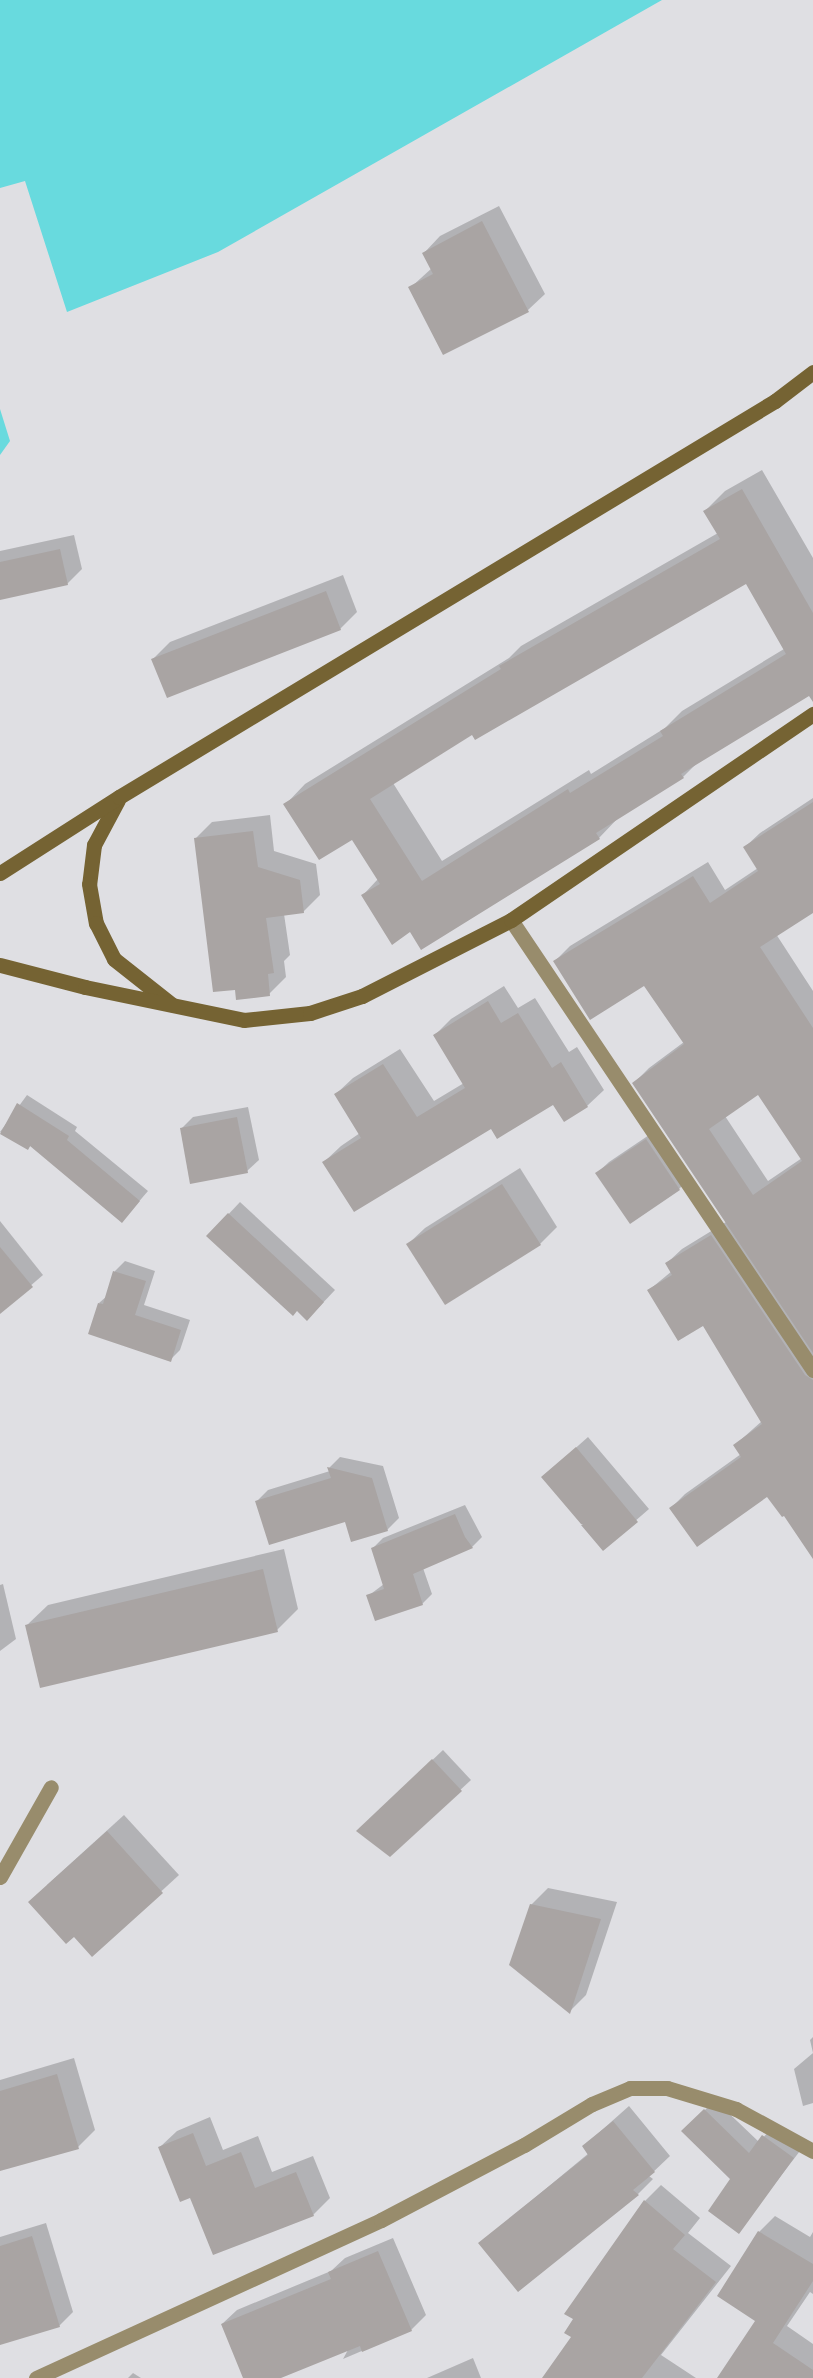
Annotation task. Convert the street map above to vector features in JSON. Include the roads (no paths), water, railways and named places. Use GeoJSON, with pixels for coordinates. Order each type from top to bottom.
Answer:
{"type":"FeatureCollection","features":[{"type":"Feature","properties":{"kind":"main road"},"geometry":{"type":"LineString","coordinates":[[0,873],[119,797],[775,401],[813,372]]}},
{"type":"Feature","properties":{"kind":"main road"},"geometry":{"type":"LineString","coordinates":[[0,965],[244,1020],[310,1013],[362,996],[511,920],[813,714]]}},
{"type":"Feature","properties":{"kind":"main road"},"geometry":{"type":"LineString","coordinates":[[119,797],[94,845],[89,884],[96,923],[114,959],[175,1006]]}},
{"type":"Feature","properties":{"kind":"street"},"geometry":{"type":"LineString","coordinates":[[511,920],[813,1370]]}},
{"type":"Feature","properties":{"kind":"street"},"geometry":{"type":"LineString","coordinates":[[0,1877],[51,1787]]}},
{"type":"Feature","properties":{"kind":"street"},"geometry":{"type":"LineString","coordinates":[[36,2378],[381,2220],[524,2145],[592,2104],[630,2088],[667,2088],[736,2109],[813,2151]]}},
{"type":"Feature","properties":{"kind":"water"},"geometry":{"type":"Polygon","coordinates":[[[0,0],[662,0],[218,252],[67,312],[25,181],[0,188],[0,0]]]}},
{"type":"Feature","properties":{"kind":"water"},"geometry":{"type":"Polygon","coordinates":[[[0,409],[10,441],[0,455],[0,409]]]}}]}
